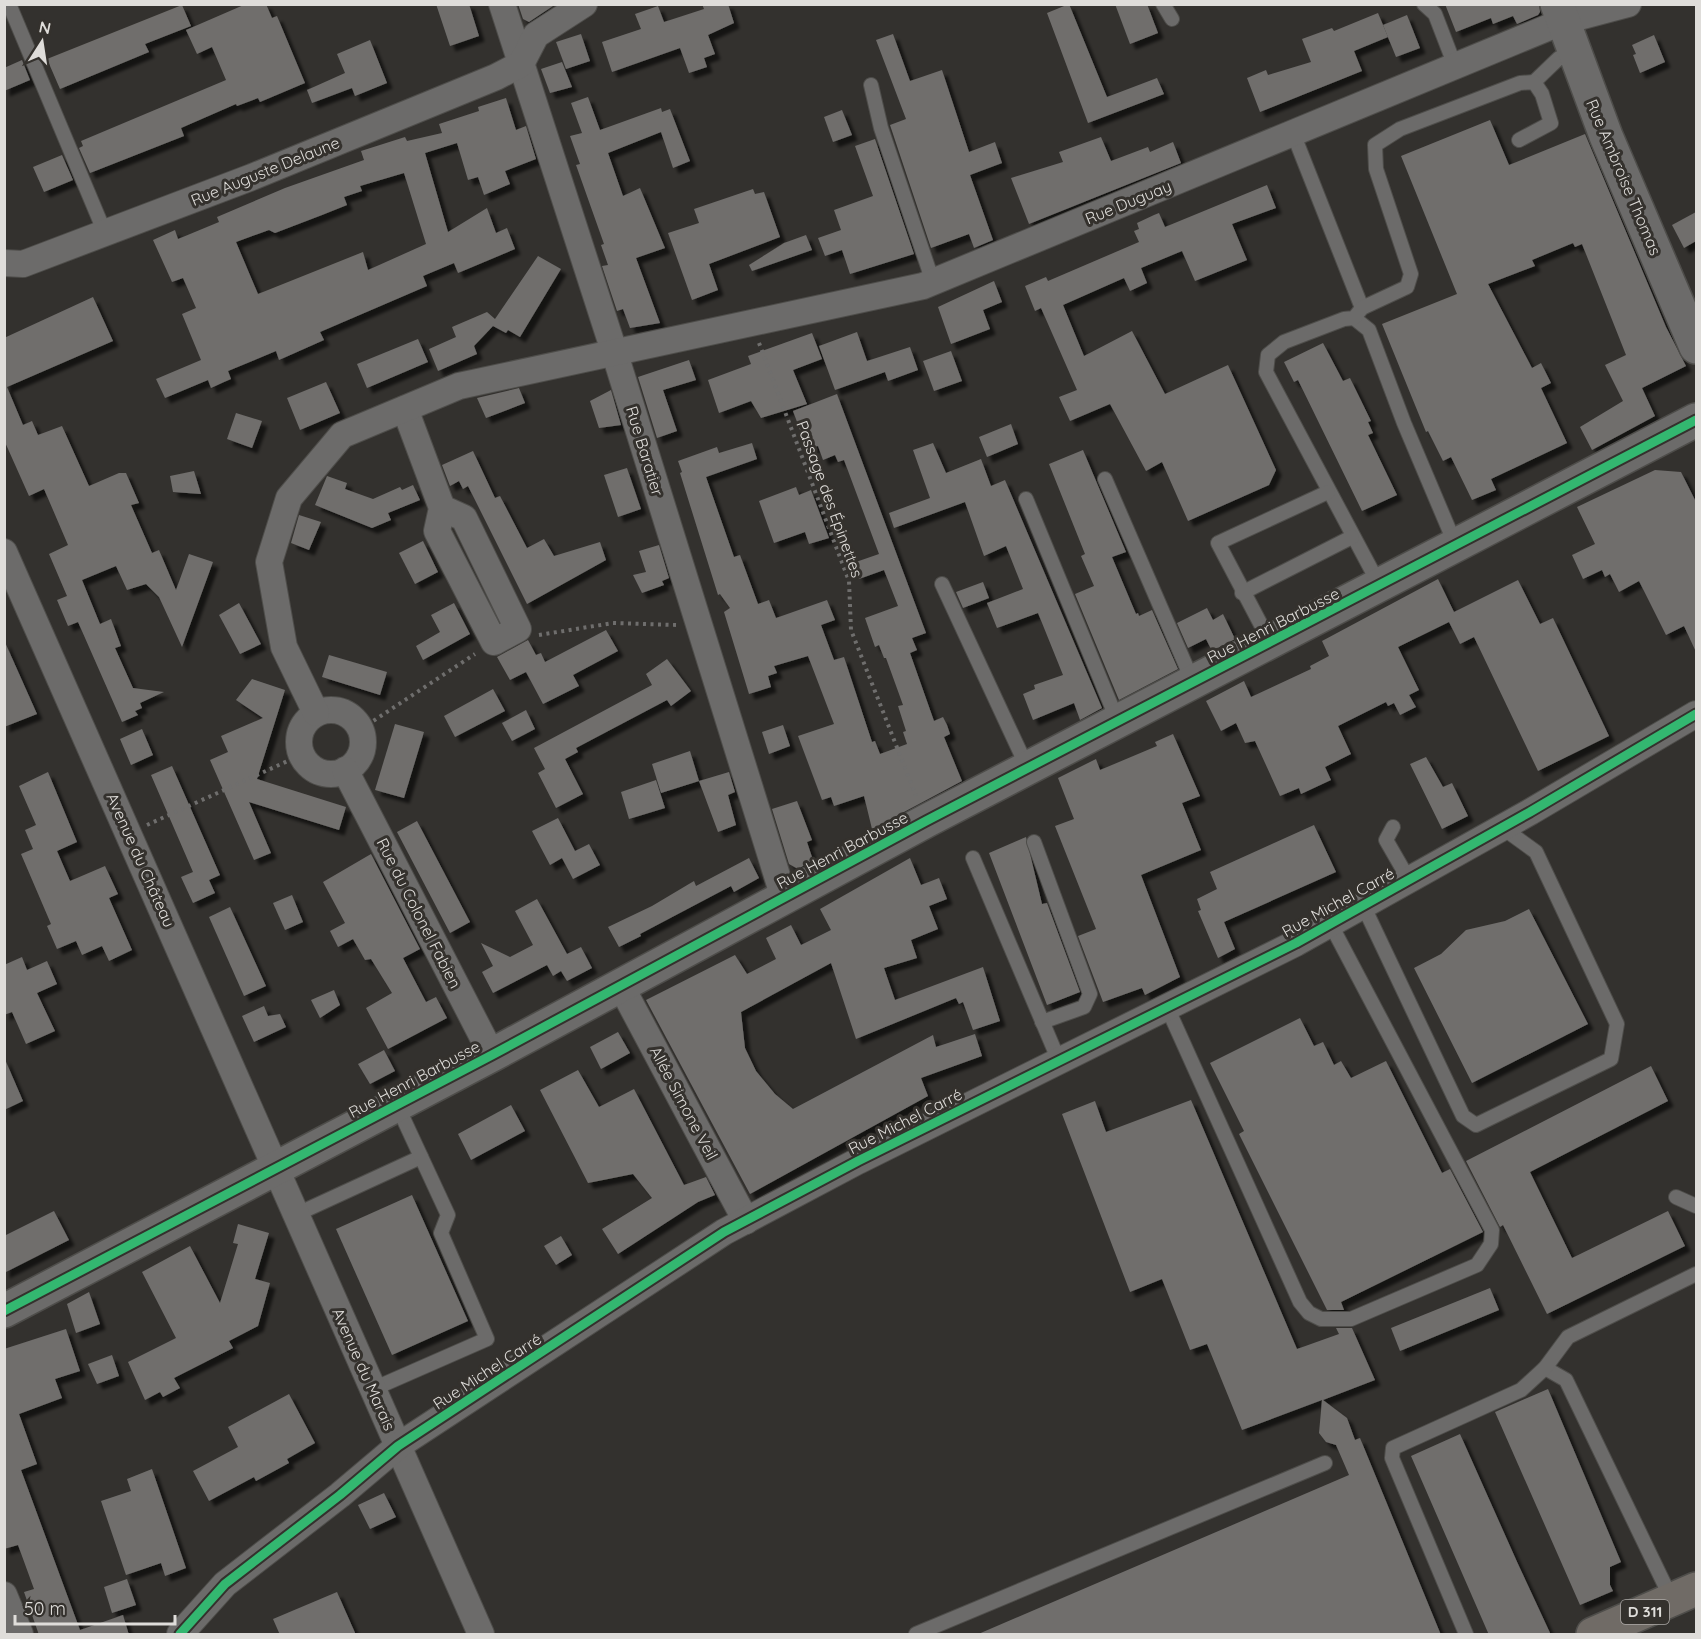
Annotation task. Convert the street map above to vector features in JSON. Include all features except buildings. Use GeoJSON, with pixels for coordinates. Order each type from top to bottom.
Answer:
{"type":"FeatureCollection","features":[{"type":"Feature","properties":{"kind":"main road","name":"D 311"},"geometry":{"type":"LineString","coordinates":[[1593,1635],[1688,1601]]}},
{"type":"Feature","properties":{"kind":"main road","name":"D 311"},"geometry":{"type":"LineString","coordinates":[[1647,1635],[1688,1601]]}},
{"type":"Feature","properties":{"kind":"street","name":"Rue Baratier"},"geometry":{"type":"LineString","coordinates":[[502,4],[614,351],[784,898]]}},
{"type":"Feature","properties":{"kind":"street"},"geometry":{"type":"LineString","coordinates":[[521,64],[536,34],[584,4]]}},
{"type":"Feature","properties":{"kind":"street","name":"Rue Duguay"},"geometry":{"type":"LineString","coordinates":[[614,351],[923,286],[1455,66],[1561,13],[1628,4]]}},
{"type":"Feature","properties":{"kind":"street","name":"Rue Ambroise Thomas"},"geometry":{"type":"LineString","coordinates":[[1561,13],[1573,53],[1696,347]]}},
{"type":"Feature","properties":{"kind":"street","name":"Rue Auguste Delaune"},"geometry":{"type":"LineString","coordinates":[[4,263],[22,264],[252,177],[496,77],[521,64]]}},
{"type":"Feature","properties":{"kind":"street"},"geometry":{"type":"LineString","coordinates":[[316,713],[284,647],[269,562],[289,498],[342,435],[459,386],[614,351]]}},
{"type":"Feature","properties":{"kind":"street"},"geometry":{"type":"LineString","coordinates":[[405,409],[442,508],[437,531],[494,642],[518,629],[464,518],[442,508]]}},
{"type":"Feature","properties":{"kind":"street","name":"Rue Henri Barbusse"},"geometry":{"type":"LineString","coordinates":[[4,1311],[492,1055],[926,822],[1696,420]]}},
{"type":"Feature","properties":{"kind":"street","name":"Avenue du Château"},"geometry":{"type":"LineString","coordinates":[[4,552],[129,832],[275,1169]]}},
{"type":"Feature","properties":{"kind":"street"},"geometry":{"type":"LineString","coordinates":[[337,710],[355,720],[361,729],[363,739],[359,757],[345,770],[329,774],[320,772],[312,768],[302,755],[299,736],[302,726],[316,713],[337,710]]}},
{"type":"Feature","properties":{"kind":"street","name":"Rue Michel Carré"},"geometry":{"type":"LineString","coordinates":[[180,1635],[225,1584],[340,1495],[398,1446],[724,1232],[858,1161],[1330,923],[1503,828],[1696,714]]}},
{"type":"Feature","properties":{"kind":"street","name":"Rue du Colonel Fabien"},"geometry":{"type":"LineString","coordinates":[[345,770],[492,1055]]}},
{"type":"Feature","properties":{"kind":"street","name":"Allée Simone Veil"},"geometry":{"type":"LineString","coordinates":[[621,986],[746,1221]]}},
{"type":"Feature","properties":{"kind":"street","name":"Avenue du Marais"},"geometry":{"type":"LineString","coordinates":[[275,1169],[481,1635]]}},
{"type":"Feature","properties":{"kind":"street"},"geometry":{"type":"LineString","coordinates":[[4,1595],[20,1635]]}},
{"type":"Feature","properties":{"kind":"lane"},"geometry":{"type":"LineString","coordinates":[[9,4],[105,233]]}},
{"type":"Feature","properties":{"kind":"lane"},"geometry":{"type":"LineString","coordinates":[[1163,4],[1172,19]]}},
{"type":"Feature","properties":{"kind":"lane"},"geometry":{"type":"LineString","coordinates":[[1424,4],[1435,14],[1455,66]]}},
{"type":"Feature","properties":{"kind":"lane"},"geometry":{"type":"LineString","coordinates":[[1380,586],[1266,372],[1268,355],[1284,342],[1358,313],[1407,287],[1411,273],[1376,169],[1375,145],[1400,129],[1520,83],[1534,81],[1558,58],[1573,53]]}},
{"type":"Feature","properties":{"kind":"lane"},"geometry":{"type":"LineString","coordinates":[[1519,140],[1551,123],[1542,94],[1534,81]]}},
{"type":"Feature","properties":{"kind":"lane"},"geometry":{"type":"LineString","coordinates":[[871,85],[881,128],[933,282]]}},
{"type":"Feature","properties":{"kind":"lane"},"geometry":{"type":"LineString","coordinates":[[1293,133],[1358,313],[1369,330],[1404,423],[1456,546]]}},
{"type":"Feature","properties":{"kind":"lane"},"geometry":{"type":"LineString","coordinates":[[1105,479],[1193,682]]}},
{"type":"Feature","properties":{"kind":"lane"},"geometry":{"type":"LineString","coordinates":[[1271,643],[1242,593],[1218,543],[1328,492]]}},
{"type":"Feature","properties":{"kind":"lane"},"geometry":{"type":"LineString","coordinates":[[1026,499],[1118,722]]}},
{"type":"Feature","properties":{"kind":"lane"},"geometry":{"type":"LineString","coordinates":[[1242,593],[1352,537]]}},
{"type":"Feature","properties":{"kind":"lane"},"geometry":{"type":"LineString","coordinates":[[942,584],[1028,769]]}},
{"type":"Feature","properties":{"kind":"lane"},"geometry":{"type":"LineString","coordinates":[[1393,827],[1386,840],[1409,880]]}},
{"type":"Feature","properties":{"kind":"lane"},"geometry":{"type":"LineString","coordinates":[[1363,905],[1463,1116],[1476,1125],[1611,1059],[1617,1023],[1536,852],[1503,828]]}},
{"type":"Feature","properties":{"kind":"lane"},"geometry":{"type":"LineString","coordinates":[[1034,842],[1090,994],[1084,1007],[1042,1022]]}},
{"type":"Feature","properties":{"kind":"lane"},"geometry":{"type":"LineString","coordinates":[[973,858],[1059,1061]]}},
{"type":"Feature","properties":{"kind":"lane"},"geometry":{"type":"LineString","coordinates":[[1167,1007],[1300,1302],[1310,1313],[1321,1319],[1351,1319],[1478,1265],[1491,1244],[1492,1230],[1330,923]]}},
{"type":"Feature","properties":{"kind":"lane"},"geometry":{"type":"LineString","coordinates":[[373,1389],[487,1339],[441,1233],[448,1215],[397,1105]]}},
{"type":"Feature","properties":{"kind":"lane"},"geometry":{"type":"LineString","coordinates":[[296,1215],[421,1157]]}},
{"type":"Feature","properties":{"kind":"lane"},"geometry":{"type":"LineString","coordinates":[[1676,1197],[1696,1206]]}},
{"type":"Feature","properties":{"kind":"lane"},"geometry":{"type":"LineString","coordinates":[[1466,1635],[1392,1458],[1393,1448],[1521,1390],[1545,1368],[1568,1336],[1696,1274]]}},
{"type":"Feature","properties":{"kind":"lane"},"geometry":{"type":"LineString","coordinates":[[1545,1368],[1566,1380],[1688,1601]]}},
{"type":"Feature","properties":{"kind":"lane"},"geometry":{"type":"LineString","coordinates":[[916,1635],[1325,1463]]}},
{"type":"Feature","properties":{"kind":"path"},"geometry":{"type":"LineString","coordinates":[[129,832],[302,755]]}},
{"type":"Feature","properties":{"kind":"cycle path"},"geometry":{"type":"LineString","coordinates":[[4,1311],[492,1055],[926,821],[1696,420]]}},
{"type":"Feature","properties":{"kind":"cycle path"},"geometry":{"type":"LineString","coordinates":[[180,1634],[225,1584],[340,1495],[398,1446],[724,1232],[858,1161],[1296,943],[1530,812],[1696,714]]}}]}
